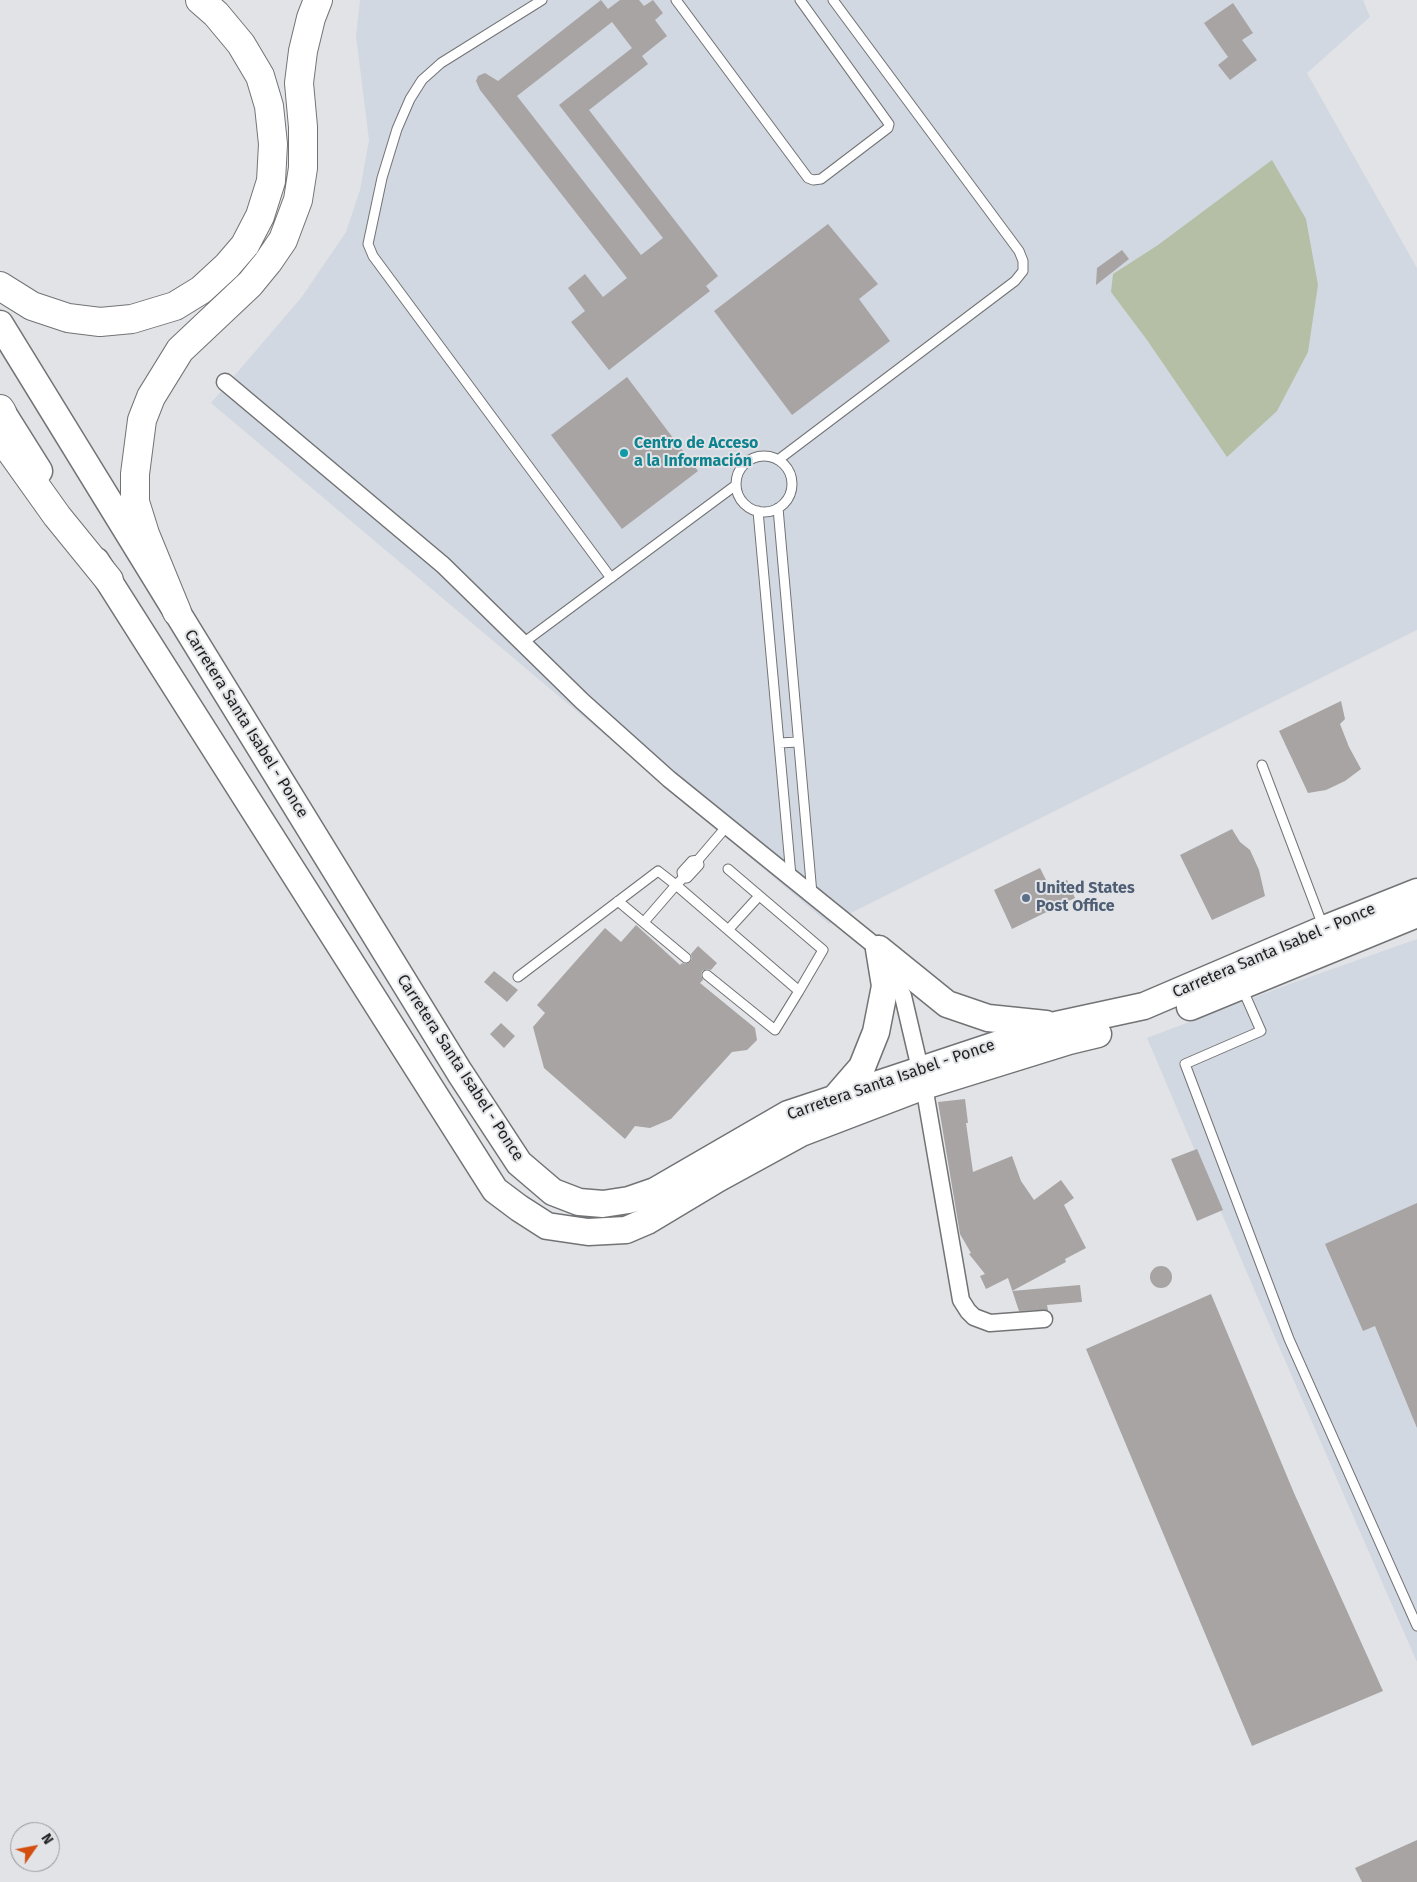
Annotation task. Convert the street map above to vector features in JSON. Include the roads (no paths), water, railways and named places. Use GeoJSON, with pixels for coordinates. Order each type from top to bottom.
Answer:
{"type":"FeatureCollection","features":[{"type":"Feature","properties":{"kind":"highway"},"geometry":{"type":"LineString","coordinates":[[0,286],[32,306],[68,318],[100,322],[132,320],[175,306],[201,290],[227,266],[245,245],[260,216],[271,182],[273,144],[269,106],[260,76],[241,44],[216,14],[200,0]]}},
{"type":"Feature","properties":{"kind":"highway"},"geometry":{"type":"LineString","coordinates":[[177,612],[145,534],[135,502],[135,474],[142,420],[151,397],[180,350],[250,284],[268,262],[282,240],[298,200],[303,168],[303,126],[299,83],[311,18],[318,0]]}},
{"type":"Feature","properties":{"kind":"highway"},"geometry":{"type":"LineString","coordinates":[[1,420],[7,446],[57,516],[109,580]]}},
{"type":"Feature","properties":{"kind":"main road","name":"Carretera Santa Isabel - Ponce"},"geometry":{"type":"LineString","coordinates":[[0,324],[460,1073],[519,1163],[553,1192],[579,1202],[602,1204],[629,1200],[655,1191],[788,1114],[836,1098],[1163,1018],[1242,986],[1328,938],[1417,892]]}},
{"type":"Feature","properties":{"kind":"main road","name":"Carretera Santa Isabel - Ponce"},"geometry":{"type":"LineString","coordinates":[[109,580],[495,1190],[547,1226],[588,1232],[626,1230],[647,1221],[801,1133],[922,1078],[1056,1025],[1144,1006],[1328,938],[1417,914]]}},
{"type":"Feature","properties":{"kind":"main road"},"geometry":{"type":"LineString","coordinates":[[836,1098],[862,1068],[876,1032],[885,986],[879,949]]}},
{"type":"Feature","properties":{"kind":"main road"},"geometry":{"type":"LineString","coordinates":[[879,949],[947,1004],[988,1018],[1056,1025]]}},
{"type":"Feature","properties":{"kind":"street"},"geometry":{"type":"LineString","coordinates":[[225,382],[444,565],[582,701],[654,766],[879,949],[903,996],[922,1078],[958,1292],[963,1304],[974,1317],[990,1323],[1044,1319]]}},
{"type":"Feature","properties":{"kind":"lane"},"geometry":{"type":"LineString","coordinates":[[542,0],[441,63],[422,80],[410,99],[397,129],[382,178],[368,244],[373,256],[611,578]]}},
{"type":"Feature","properties":{"kind":"lane"},"geometry":{"type":"LineString","coordinates":[[676,0],[808,178],[813,180],[821,179],[888,128],[889,124],[888,120],[800,0]]}},
{"type":"Feature","properties":{"kind":"lane"},"geometry":{"type":"LineString","coordinates":[[778,460],[1015,281],[1023,271],[1023,261],[1018,251],[833,0]]}},
{"type":"Feature","properties":{"kind":"lane"},"geometry":{"type":"LineString","coordinates":[[758,456],[769,456],[778,460],[786,467],[791,476],[792,489],[787,500],[778,508],[766,512],[754,510],[743,503],[738,495],[737,476],[749,460],[758,456]]}},
{"type":"Feature","properties":{"kind":"lane"},"geometry":{"type":"LineString","coordinates":[[523,643],[736,485]]}},
{"type":"Feature","properties":{"kind":"lane"},"geometry":{"type":"LineString","coordinates":[[778,508],[812,894]]}},
{"type":"Feature","properties":{"kind":"lane"},"geometry":{"type":"LineString","coordinates":[[758,511],[791,878]]}},
{"type":"Feature","properties":{"kind":"lane"},"geometry":{"type":"LineString","coordinates":[[779,743],[798,742]]}},
{"type":"Feature","properties":{"kind":"lane"},"geometry":{"type":"LineString","coordinates":[[1262,765],[1328,938]]}},
{"type":"Feature","properties":{"kind":"lane"},"geometry":{"type":"LineString","coordinates":[[644,922],[683,878],[682,872],[692,861],[698,860],[727,826]]}},
{"type":"Feature","properties":{"kind":"lane"},"geometry":{"type":"LineString","coordinates":[[707,975],[775,1030],[823,950],[728,869]]}},
{"type":"Feature","properties":{"kind":"lane"},"geometry":{"type":"LineString","coordinates":[[518,977],[658,871],[799,991]]}},
{"type":"Feature","properties":{"kind":"lane"},"geometry":{"type":"LineString","coordinates":[[728,930],[759,896]]}},
{"type":"Feature","properties":{"kind":"lane"},"geometry":{"type":"LineString","coordinates":[[618,900],[686,958]]}},
{"type":"Feature","properties":{"kind":"lane"},"geometry":{"type":"LineString","coordinates":[[1242,986],[1261,1031],[1185,1064],[1289,1339],[1417,1626]]}},
{"type":"Feature","properties":{"kind":"place","name":"Centro de Acceso a la Información"},"geometry":{"type":"Point","coordinates":[624,453]}},
{"type":"Feature","properties":{"kind":"place","name":"United States Post Office"},"geometry":{"type":"Point","coordinates":[1026,898]}}]}
